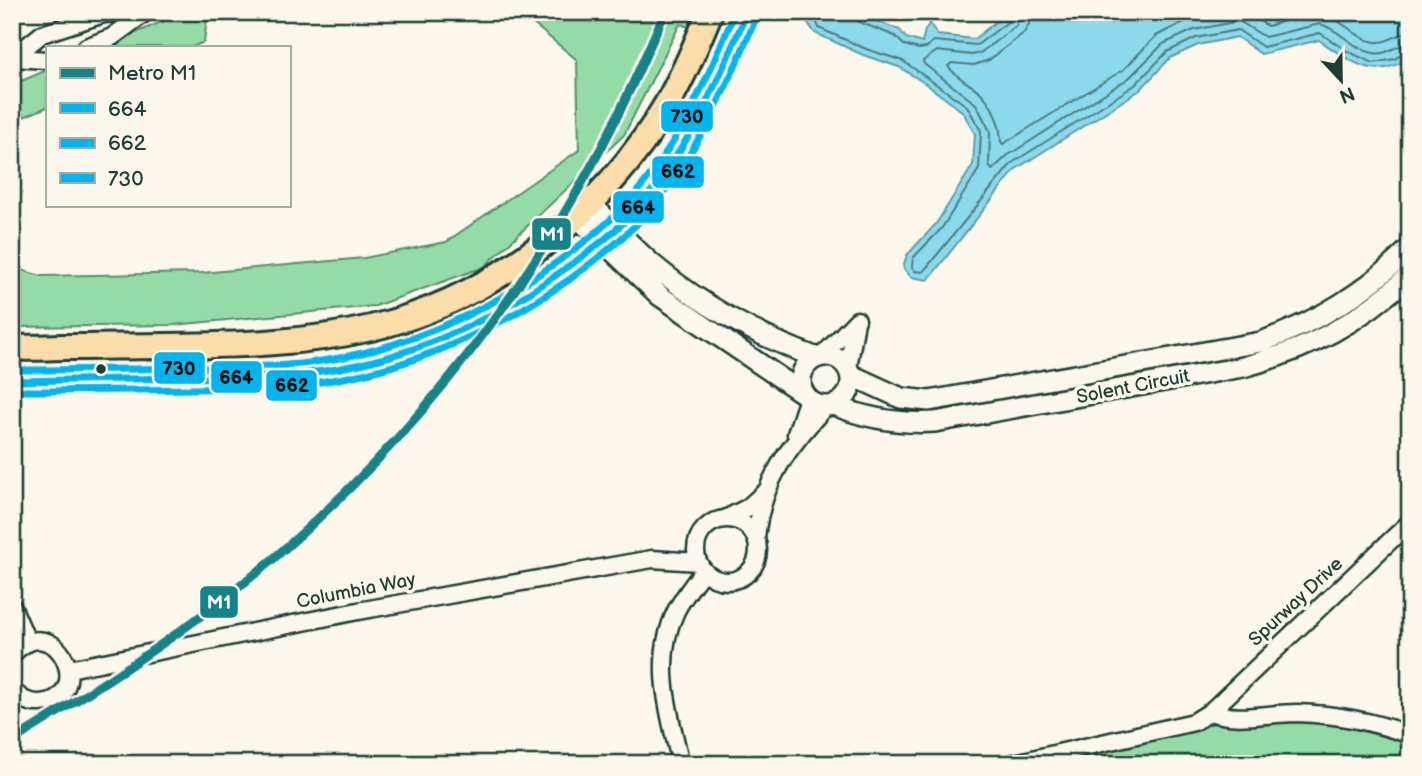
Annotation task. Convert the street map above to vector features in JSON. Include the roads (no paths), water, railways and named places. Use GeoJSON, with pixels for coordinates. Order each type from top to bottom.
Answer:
{"type":"FeatureCollection","features":[{"type":"Feature","properties":{"kind":"main road"},"geometry":{"type":"LineString","coordinates":[[12,347],[253,344],[311,340],[374,328],[446,302],[516,263],[584,210],[620,170],[666,106],[710,12]]}},
{"type":"Feature","properties":{"kind":"main road"},"geometry":{"type":"LineString","coordinates":[[12,380],[258,377],[323,372],[369,364],[416,350],[488,319],[523,300],[609,235],[644,200],[679,150],[715,86],[747,12]]}},
{"type":"Feature","properties":{"kind":"street"},"geometry":{"type":"LineString","coordinates":[[13,58],[42,34],[104,14],[139,12]]}},
{"type":"Feature","properties":{"kind":"street"},"geometry":{"type":"LineString","coordinates":[[89,46],[113,37],[146,12]]}},
{"type":"Feature","properties":{"kind":"street"},"geometry":{"type":"LineString","coordinates":[[13,58],[46,60]]}},
{"type":"Feature","properties":{"kind":"street"},"geometry":{"type":"LineString","coordinates":[[584,210],[609,235],[643,281],[677,309],[774,371],[818,405],[830,405]]}},
{"type":"Feature","properties":{"kind":"street"},"geometry":{"type":"LineString","coordinates":[[609,235],[705,303],[763,337],[818,357],[832,356],[841,360],[850,371]]}},
{"type":"Feature","properties":{"kind":"street","name":"Solent Circuit"},"geometry":{"type":"LineString","coordinates":[[850,371],[901,398],[929,401],[1261,342],[1293,330],[1340,306],[1363,290],[1410,248]]}},
{"type":"Feature","properties":{"kind":"street","name":"Solent Circuit"},"geometry":{"type":"LineString","coordinates":[[830,405],[883,420],[935,422],[1242,367],[1283,356],[1320,340],[1367,312],[1410,275]]}},
{"type":"Feature","properties":{"kind":"street"},"geometry":{"type":"LineString","coordinates":[[700,566],[721,581],[742,578],[755,565],[758,556],[756,538],[759,513],[764,493],[793,443],[830,405],[848,393],[857,320],[803,369],[801,386],[806,396],[793,443]]}},
{"type":"Feature","properties":{"kind":"street"},"geometry":{"type":"LineString","coordinates":[[681,764],[662,668],[664,643],[677,609],[700,566],[696,543],[707,526],[747,508],[764,493]]}},
{"type":"Feature","properties":{"kind":"street"},"geometry":{"type":"LineString","coordinates":[[725,519],[744,523],[756,538]]}},
{"type":"Feature","properties":{"kind":"street","name":"Spurway Drive"},"geometry":{"type":"LineString","coordinates":[[1010,764],[1194,722],[1210,712],[1410,523]]}},
{"type":"Feature","properties":{"kind":"street","name":"Columbia Way"},"geometry":{"type":"LineString","coordinates":[[69,669],[358,611],[652,559],[696,543]]}},
{"type":"Feature","properties":{"kind":"street","name":"Columbia Way"},"geometry":{"type":"LineString","coordinates":[[652,559],[700,566]]}},
{"type":"Feature","properties":{"kind":"street"},"geometry":{"type":"LineString","coordinates":[[12,606],[28,643]]}},
{"type":"Feature","properties":{"kind":"street"},"geometry":{"type":"LineString","coordinates":[[12,654],[28,643],[45,641],[55,646],[66,659],[69,669],[65,688],[51,700],[38,703],[28,701],[12,689]]}},
{"type":"Feature","properties":{"kind":"street"},"geometry":{"type":"LineString","coordinates":[[1210,712],[1228,718],[1297,713],[1388,727],[1410,735]]}},
{"type":"Feature","properties":{"kind":"water"},"geometry":{"type":"Polygon","coordinates":[[[820,12],[854,12],[900,30],[906,38],[922,43],[930,23],[937,35],[974,39],[1008,12],[1410,12],[1410,56],[1398,64],[1374,69],[1352,61],[1319,40],[1261,54],[1237,37],[1198,45],[1170,58],[1140,90],[1016,169],[928,280],[911,277],[903,267],[907,255],[936,224],[973,165],[975,134],[963,112],[926,84],[899,67],[863,55],[815,33],[806,20],[820,12]]]}},
{"type":"Feature","properties":{"kind":"metro line","name":"M1"},"geometry":{"type":"LineString","coordinates":[[12,741],[146,655],[211,609],[273,559],[320,516],[366,472],[409,425],[489,326],[560,220],[612,128],[665,12]]}}]}
